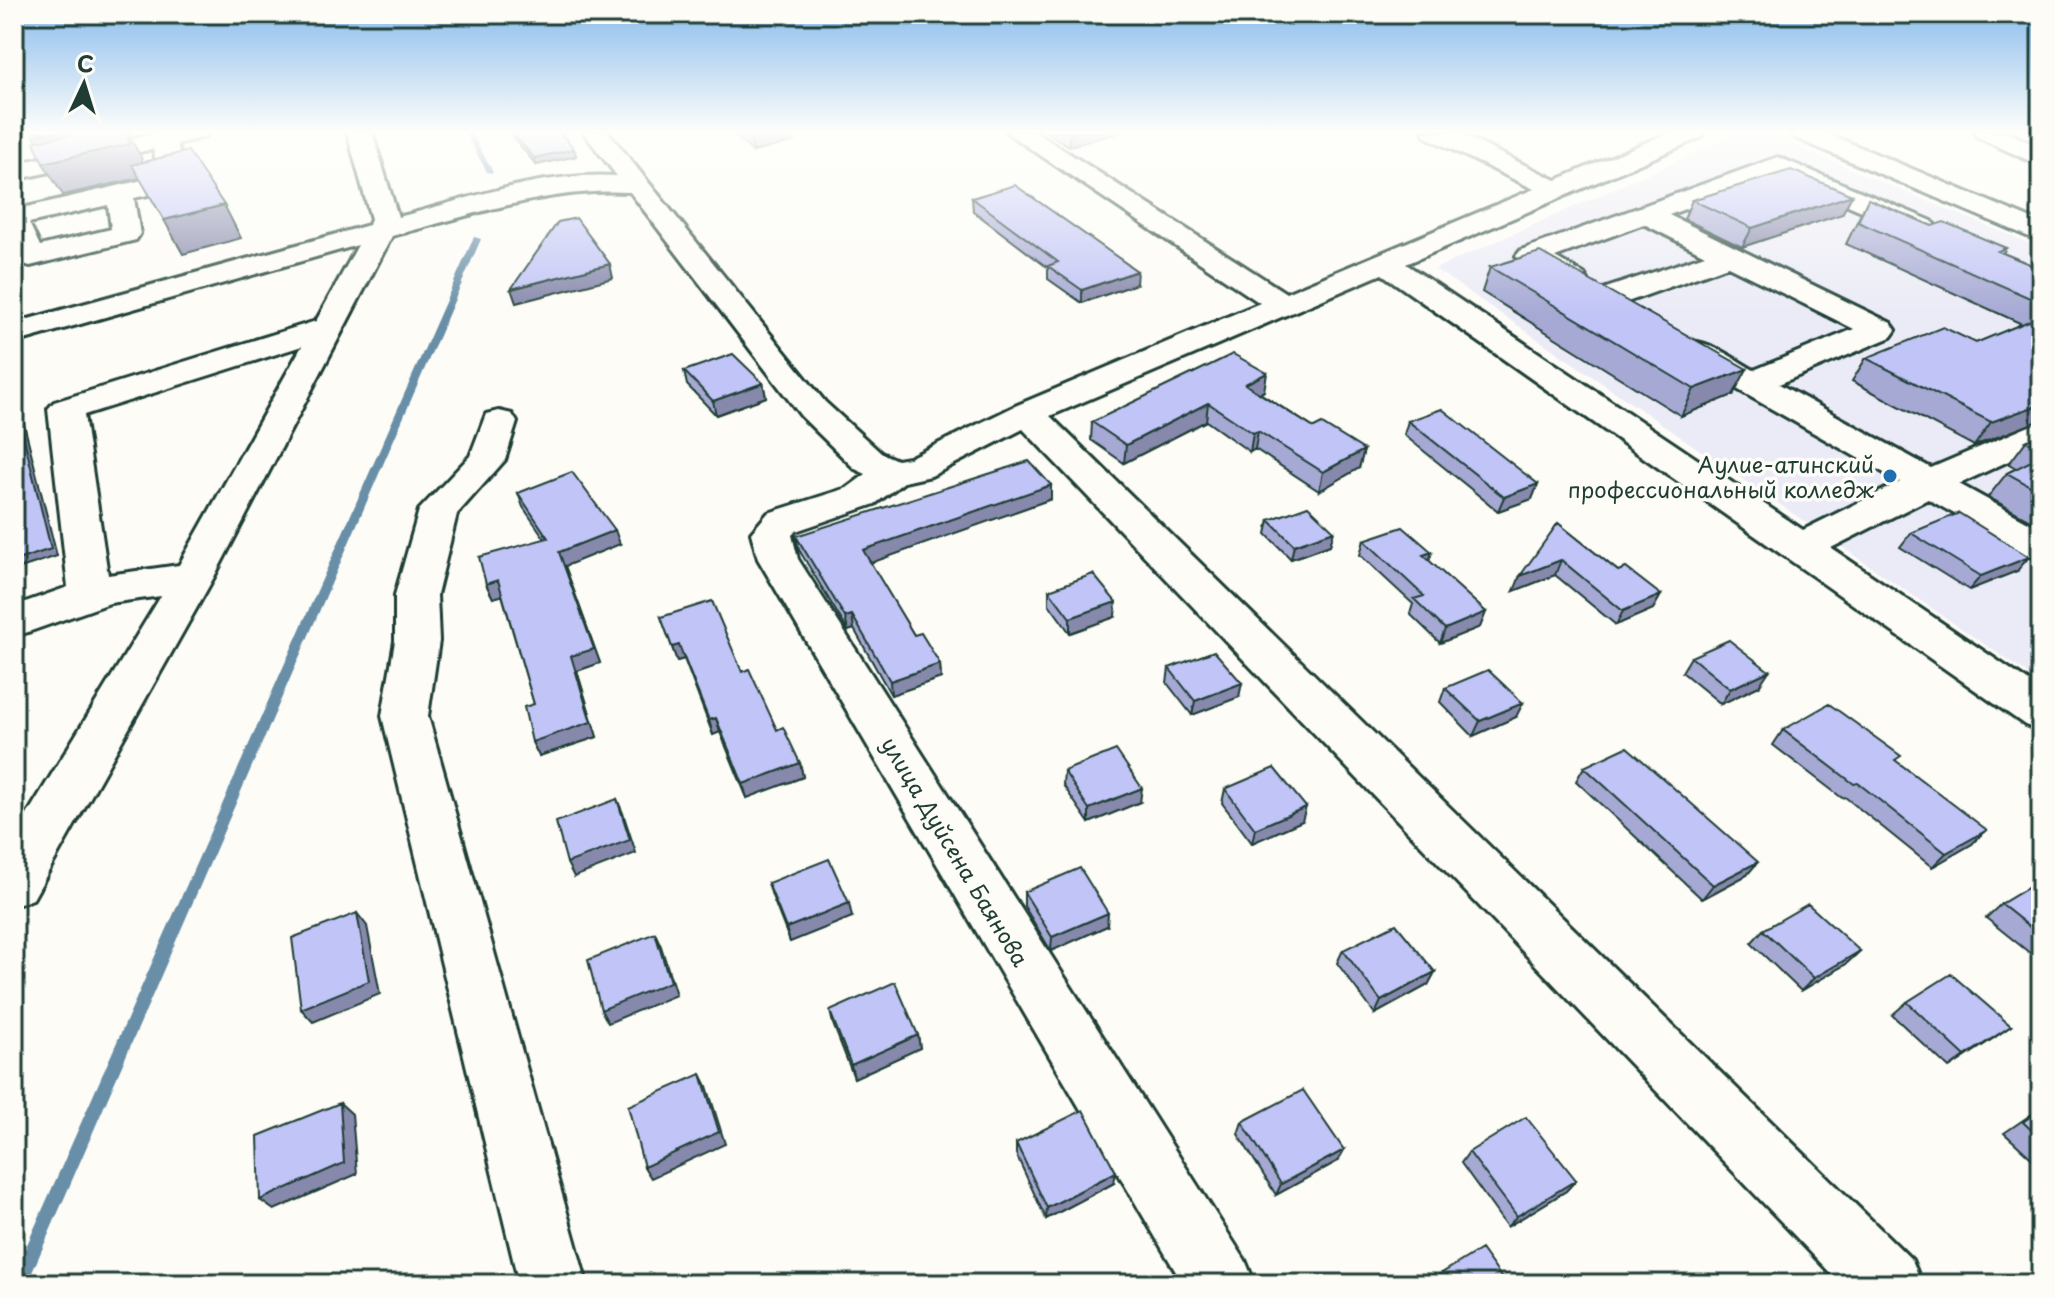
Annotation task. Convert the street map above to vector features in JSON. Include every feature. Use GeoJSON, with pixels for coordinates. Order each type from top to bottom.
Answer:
{"type":"FeatureCollection","features":[{"type":"Feature","properties":{"kind":"street"},"geometry":{"type":"LineString","coordinates":[[120,194],[126,234],[30,257],[14,219],[126,193]]}},
{"type":"Feature","properties":{"kind":"street"},"geometry":{"type":"LineString","coordinates":[[14,883],[193,577],[381,230],[385,219],[377,193]]}},
{"type":"Feature","properties":{"kind":"street"},"geometry":{"type":"LineString","coordinates":[[14,333],[381,230],[539,193]]}},
{"type":"Feature","properties":{"kind":"street"},"geometry":{"type":"LineString","coordinates":[[644,193],[813,409],[868,461],[893,472],[918,468],[1027,413],[1387,264],[1546,193]]}},
{"type":"Feature","properties":{"kind":"street"},"geometry":{"type":"LineString","coordinates":[[1111,193],[1285,306]]}},
{"type":"Feature","properties":{"kind":"street"},"geometry":{"type":"LineString","coordinates":[[1703,193],[1531,256],[1618,307],[1730,256]]}},
{"type":"Feature","properties":{"kind":"street"},"geometry":{"type":"LineString","coordinates":[[1842,193],[1953,240]]}},
{"type":"Feature","properties":{"kind":"street"},"geometry":{"type":"LineString","coordinates":[[1945,193],[2041,233]]}},
{"type":"Feature","properties":{"kind":"street"},"geometry":{"type":"LineString","coordinates":[[1645,214],[1880,330],[1750,384]]}},
{"type":"Feature","properties":{"kind":"street"},"geometry":{"type":"LineString","coordinates":[[1387,264],[2041,713]]}},
{"type":"Feature","properties":{"kind":"street"},"geometry":{"type":"LineString","coordinates":[[90,595],[66,409],[329,327]]}},
{"type":"Feature","properties":{"kind":"street"},"geometry":{"type":"LineString","coordinates":[[1671,338],[2041,546]]}},
{"type":"Feature","properties":{"kind":"street"},"geometry":{"type":"LineString","coordinates":[[1027,413],[1888,1284]]}},
{"type":"Feature","properties":{"kind":"street"},"geometry":{"type":"LineString","coordinates":[[499,422],[487,460],[438,510],[416,595],[417,641],[405,716],[553,1284]]}},
{"type":"Feature","properties":{"kind":"street"},"geometry":{"type":"LineString","coordinates":[[1799,548],[1931,482],[2041,432]]}},
{"type":"Feature","properties":{"kind":"street","name":"улица Дуйсена Баянова"},"geometry":{"type":"LineString","coordinates":[[893,472],[861,496],[782,522],[771,533],[778,559],[1221,1284]]}},
{"type":"Feature","properties":{"kind":"street"},"geometry":{"type":"LineString","coordinates":[[14,622],[105,590],[193,577]]}},
{"type":"Feature","properties":{"kind":"shaded area","name":"Аулие-атинский профессиональный колледж"},"geometry":{"type":"Polygon","coordinates":[[[1606,193],[1907,193],[2041,248],[2041,683],[1435,269],[1606,193]]]}},
{"type":"Feature","properties":{"kind":"building"},"geometry":{"type":"Polygon","coordinates":[[[148,193],[216,193],[224,205],[164,220],[148,193]]]}},
{"type":"Feature","properties":{"kind":"building"},"geometry":{"type":"Polygon","coordinates":[[[990,193],[1026,193],[1137,271],[1082,290],[1048,266],[1058,262],[972,198],[990,193]]]}},
{"type":"Feature","properties":{"kind":"building"},"geometry":{"type":"Polygon","coordinates":[[[1717,193],[1852,195],[1752,228],[1692,200],[1717,193]]]}},
{"type":"Feature","properties":{"kind":"building"},"geometry":{"type":"Polygon","coordinates":[[[1868,199],[1932,226],[1944,222],[2006,248],[1998,251],[2041,269],[2041,303],[1858,222],[1868,199]]]}},
{"type":"Feature","properties":{"kind":"building"},"geometry":{"type":"Polygon","coordinates":[[[576,218],[610,264],[511,289],[558,222],[576,218]]]}},
{"type":"Feature","properties":{"kind":"building"},"geometry":{"type":"Polygon","coordinates":[[[1540,252],[1747,369],[1694,389],[1490,267],[1540,252]]]}},
{"type":"Feature","properties":{"kind":"building"},"geometry":{"type":"Polygon","coordinates":[[[2041,316],[2041,404],[1991,422],[1866,358],[1943,327],[1976,343],[2041,316]]]}},
{"type":"Feature","properties":{"kind":"building"},"geometry":{"type":"Polygon","coordinates":[[[733,354],[763,383],[713,401],[684,371],[733,354]]]}},
{"type":"Feature","properties":{"kind":"building"},"geometry":{"type":"Polygon","coordinates":[[[1233,354],[1267,373],[1245,384],[1314,428],[1322,424],[1364,450],[1323,472],[1258,431],[1253,433],[1208,403],[1126,445],[1092,422],[1233,354]]]}},
{"type":"Feature","properties":{"kind":"building"},"geometry":{"type":"Polygon","coordinates":[[[14,398],[51,549],[14,561],[14,398]]]}},
{"type":"Feature","properties":{"kind":"building"},"geometry":{"type":"Polygon","coordinates":[[[1442,409],[1538,484],[1504,497],[1408,421],[1442,409]]]}},
{"type":"Feature","properties":{"kind":"building"},"geometry":{"type":"Polygon","coordinates":[[[2041,434],[2041,448],[2026,441],[2041,434]]]}},
{"type":"Feature","properties":{"kind":"building"},"geometry":{"type":"Polygon","coordinates":[[[2041,456],[2041,492],[2007,473],[2041,456]]]}},
{"type":"Feature","properties":{"kind":"building"},"geometry":{"type":"Polygon","coordinates":[[[1029,461],[1051,485],[863,550],[914,635],[921,633],[940,664],[890,681],[852,615],[845,617],[796,536],[1029,461]]]}},
{"type":"Feature","properties":{"kind":"building"},"geometry":{"type":"Polygon","coordinates":[[[572,472],[615,530],[559,552],[594,649],[571,656],[591,722],[532,742],[524,707],[534,704],[498,580],[486,584],[479,557],[548,538],[518,493],[572,472]]]}},
{"type":"Feature","properties":{"kind":"building"},"geometry":{"type":"Polygon","coordinates":[[[1308,506],[1334,531],[1294,545],[1269,520],[1308,506]]]}},
{"type":"Feature","properties":{"kind":"building"},"geometry":{"type":"Polygon","coordinates":[[[1959,513],[2029,557],[1981,576],[1911,533],[1959,513]]]}},
{"type":"Feature","properties":{"kind":"building"},"geometry":{"type":"Polygon","coordinates":[[[1558,523],[1618,571],[1626,568],[1661,595],[1623,611],[1561,560],[1520,576],[1558,523]]]}},
{"type":"Feature","properties":{"kind":"building"},"geometry":{"type":"Polygon","coordinates":[[[1403,527],[1432,552],[1423,555],[1486,612],[1445,629],[1414,599],[1424,596],[1364,540],[1403,527]]]}},
{"type":"Feature","properties":{"kind":"building"},"geometry":{"type":"Polygon","coordinates":[[[1093,574],[1116,602],[1070,618],[1049,590],[1093,574]]]}},
{"type":"Feature","properties":{"kind":"building"},"geometry":{"type":"Polygon","coordinates":[[[712,601],[742,672],[749,669],[777,730],[783,727],[800,763],[743,784],[716,718],[709,720],[679,645],[672,647],[661,617],[712,601]]]}},
{"type":"Feature","properties":{"kind":"building"},"geometry":{"type":"Polygon","coordinates":[[[1729,640],[1769,671],[1730,689],[1691,657],[1729,640]]]}},
{"type":"Feature","properties":{"kind":"building"},"geometry":{"type":"Polygon","coordinates":[[[1214,651],[1242,683],[1195,701],[1169,668],[1214,651]]]}},
{"type":"Feature","properties":{"kind":"building"},"geometry":{"type":"Polygon","coordinates":[[[1488,670],[1523,703],[1480,721],[1445,688],[1488,670]]]}},
{"type":"Feature","properties":{"kind":"building"},"geometry":{"type":"Polygon","coordinates":[[[1829,704],[1901,756],[1895,760],[1987,830],[1946,853],[1858,783],[1854,784],[1783,730],[1829,704]]]}},
{"type":"Feature","properties":{"kind":"building"},"geometry":{"type":"Polygon","coordinates":[[[1627,747],[1758,862],[1713,885],[1584,767],[1627,747]]]}},
{"type":"Feature","properties":{"kind":"building"},"geometry":{"type":"Polygon","coordinates":[[[1116,750],[1142,788],[1089,809],[1064,771],[1116,750]]]}},
{"type":"Feature","properties":{"kind":"building"},"geometry":{"type":"Polygon","coordinates":[[[1274,768],[1306,807],[1255,829],[1225,789],[1274,768]]]}},
{"type":"Feature","properties":{"kind":"building"},"geometry":{"type":"Polygon","coordinates":[[[617,799],[630,840],[567,863],[556,822],[617,799]]]}},
{"type":"Feature","properties":{"kind":"building"},"geometry":{"type":"Polygon","coordinates":[[[829,859],[849,903],[786,928],[768,883],[829,859]]]}},
{"type":"Feature","properties":{"kind":"building"},"geometry":{"type":"Polygon","coordinates":[[[1080,868],[1108,913],[1052,937],[1024,892],[1080,868]]]}},
{"type":"Feature","properties":{"kind":"building"},"geometry":{"type":"Polygon","coordinates":[[[2041,880],[2041,936],[2001,904],[2041,880]]]}},
{"type":"Feature","properties":{"kind":"building"},"geometry":{"type":"Polygon","coordinates":[[[1808,904],[1860,951],[1814,978],[1763,930],[1808,904]]]}},
{"type":"Feature","properties":{"kind":"building"},"geometry":{"type":"Polygon","coordinates":[[[357,913],[369,981],[301,1009],[292,938],[357,913]]]}},
{"type":"Feature","properties":{"kind":"building"},"geometry":{"type":"Polygon","coordinates":[[[1396,924],[1435,972],[1381,1001],[1343,950],[1396,924]]]}},
{"type":"Feature","properties":{"kind":"building"},"geometry":{"type":"Polygon","coordinates":[[[655,933],[670,982],[601,1010],[588,960],[655,933]]]}},
{"type":"Feature","properties":{"kind":"building"},"geometry":{"type":"Polygon","coordinates":[[[1951,974],[2011,1026],[1965,1056],[1907,1002],[1951,974]]]}},
{"type":"Feature","properties":{"kind":"building"},"geometry":{"type":"Polygon","coordinates":[[[895,982],[918,1035],[851,1065],[830,1011],[895,982]]]}},
{"type":"Feature","properties":{"kind":"building"},"geometry":{"type":"Polygon","coordinates":[[[701,1074],[719,1132],[644,1167],[628,1106],[701,1074]]]}},
{"type":"Feature","properties":{"kind":"building"},"geometry":{"type":"Polygon","coordinates":[[[1303,1090],[1344,1150],[1281,1184],[1242,1122],[1303,1090]]]}},
{"type":"Feature","properties":{"kind":"building"},"geometry":{"type":"Polygon","coordinates":[[[340,1103],[344,1163],[260,1200],[258,1136],[340,1103]]]}},
{"type":"Feature","properties":{"kind":"building"},"geometry":{"type":"Polygon","coordinates":[[[2041,1109],[2041,1139],[2023,1122],[2041,1109]]]}},
{"type":"Feature","properties":{"kind":"building"},"geometry":{"type":"Polygon","coordinates":[[[1083,1110],[1116,1172],[1047,1208],[1016,1143],[1083,1110]]]}},
{"type":"Feature","properties":{"kind":"building"},"geometry":{"type":"Polygon","coordinates":[[[1526,1117],[1576,1180],[1517,1216],[1469,1152],[1526,1117]]]}},
{"type":"Feature","properties":{"kind":"building"},"geometry":{"type":"Polygon","coordinates":[[[1481,1249],[1506,1284],[1424,1284],[1481,1249]]]}},
{"type":"Feature","properties":{"kind":"building"},"geometry":{"type":"Polygon","coordinates":[[[1709,1274],[1717,1284],[1693,1284],[1709,1274]]]}},
{"type":"Feature","properties":{"kind":"waterway"},"geometry":{"type":"LineString","coordinates":[[18,1284],[477,239]]}},
{"type":"Feature","properties":{"kind":"place","name":"Аулие-атинский профессиональный колледж"},"geometry":{"type":"Point","coordinates":[1890,476]}}]}
